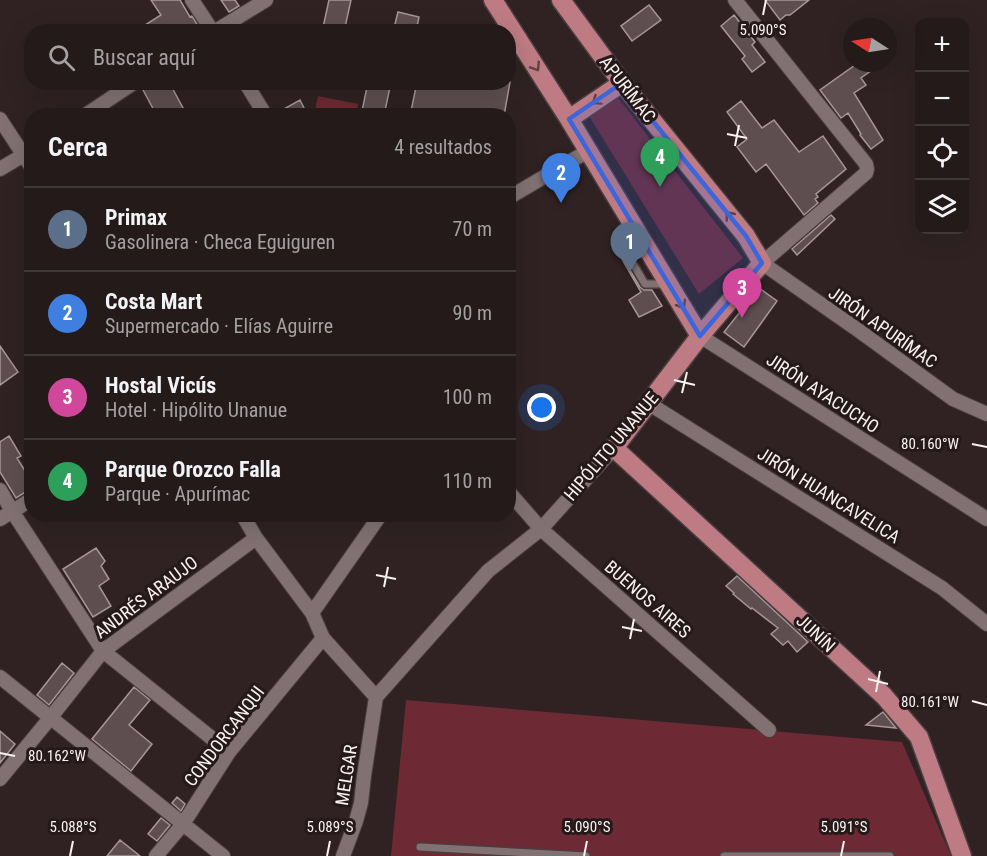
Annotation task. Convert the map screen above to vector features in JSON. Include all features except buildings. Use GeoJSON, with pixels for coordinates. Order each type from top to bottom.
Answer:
{"type":"FeatureCollection","features":[{"type":"Feature","properties":{"kind":"main road"},"geometry":{"type":"LineString","coordinates":[[493,0],[508,24]]}},
{"type":"Feature","properties":{"kind":"main road","name":"APURÍMAC"},"geometry":{"type":"LineString","coordinates":[[561,0],[622,83],[746,236],[762,263]]}},
{"type":"Feature","properties":{"kind":"main road"},"geometry":{"type":"LineString","coordinates":[[516,36],[700,336]]}},
{"type":"Feature","properties":{"kind":"main road"},"geometry":{"type":"LineString","coordinates":[[569,119],[622,83]]}},
{"type":"Feature","properties":{"kind":"main road","name":"HIPÓLITO UNANUE"},"geometry":{"type":"LineString","coordinates":[[614,448],[700,336],[762,263]]}},
{"type":"Feature","properties":{"kind":"main road","name":"JUNÍN"},"geometry":{"type":"LineString","coordinates":[[614,448],[884,696],[920,737],[962,856]]}},
{"type":"Feature","properties":{"kind":"street"},"geometry":{"type":"LineString","coordinates":[[192,0],[208,24]]}},
{"type":"Feature","properties":{"kind":"street"},"geometry":{"type":"LineString","coordinates":[[226,24],[266,0]]}},
{"type":"Feature","properties":{"kind":"street","name":"HIPÓLITO UNANUE"},"geometry":{"type":"LineString","coordinates":[[735,0],[866,164],[867,169],[866,174],[762,263]]}},
{"type":"Feature","properties":{"kind":"street"},"geometry":{"type":"LineString","coordinates":[[96,108],[123,90]]}},
{"type":"Feature","properties":{"kind":"street"},"geometry":{"type":"LineString","coordinates":[[250,90],[261,108]]}},
{"type":"Feature","properties":{"kind":"street"},"geometry":{"type":"LineString","coordinates":[[0,119],[24,148]]}},
{"type":"Feature","properties":{"kind":"street"},"geometry":{"type":"LineString","coordinates":[[516,193],[588,151]]}},
{"type":"Feature","properties":{"kind":"street"},"geometry":{"type":"LineString","coordinates":[[0,169],[24,154]]}},
{"type":"Feature","properties":{"kind":"street","name":"JIRÓN APURÍMAC"},"geometry":{"type":"LineString","coordinates":[[762,263],[953,399],[987,414]]}},
{"type":"Feature","properties":{"kind":"street","name":"JIRÓN AYACUCHO"},"geometry":{"type":"LineString","coordinates":[[700,336],[987,519]]}},
{"type":"Feature","properties":{"kind":"street","name":"JIRÓN HUANCAVELICA"},"geometry":{"type":"LineString","coordinates":[[648,402],[942,588],[987,624]]}},
{"type":"Feature","properties":{"kind":"street","name":"HIPÓLITO UNANUE"},"geometry":{"type":"LineString","coordinates":[[376,697],[488,572],[541,529],[614,448]]}},
{"type":"Feature","properties":{"kind":"street"},"geometry":{"type":"LineString","coordinates":[[0,490],[6,515],[103,651],[230,752]]}},
{"type":"Feature","properties":{"kind":"street","name":"BUENOS AIRES"},"geometry":{"type":"LineString","coordinates":[[516,500],[541,529],[769,730]]}},
{"type":"Feature","properties":{"kind":"street"},"geometry":{"type":"LineString","coordinates":[[6,515],[24,504]]}},
{"type":"Feature","properties":{"kind":"street"},"geometry":{"type":"LineString","coordinates":[[247,522],[312,613],[323,638],[376,697]]}},
{"type":"Feature","properties":{"kind":"street"},"geometry":{"type":"LineString","coordinates":[[312,613],[375,522]]}},
{"type":"Feature","properties":{"kind":"street","name":"ANDRÉS ARAUJO"},"geometry":{"type":"LineString","coordinates":[[0,779],[103,651],[256,538]]}},
{"type":"Feature","properties":{"kind":"street","name":"CONDORCANQUI"},"geometry":{"type":"LineString","coordinates":[[156,856],[183,824],[230,752],[323,638]]}},
{"type":"Feature","properties":{"kind":"street"},"geometry":{"type":"LineString","coordinates":[[0,677],[223,856]]}},
{"type":"Feature","properties":{"kind":"street","name":"MELGAR"},"geometry":{"type":"LineString","coordinates":[[343,856],[361,802],[376,697]]}},
{"type":"Feature","properties":{"kind":"lane"},"geometry":{"type":"LineString","coordinates":[[420,846],[586,856]]}},
{"type":"Feature","properties":{"kind":"lane"},"geometry":{"type":"LineString","coordinates":[[724,856],[890,856]]}},
{"type":"Feature","properties":{"kind":"highlighted area"},"geometry":{"type":"Polygon","coordinates":[[[622,83],[746,236],[762,263],[700,336],[569,119],[622,83]]]}},
{"type":"Feature","properties":{"kind":"shaded area"},"geometry":{"type":"Polygon","coordinates":[[[615,94],[743,258],[699,294],[589,116],[615,94]]]}},
{"type":"Feature","properties":{"kind":"shaded area"},"geometry":{"type":"Polygon","coordinates":[[[318,96],[358,104],[357,108],[315,108],[318,96]]]}},
{"type":"Feature","properties":{"kind":"shaded area"},"geometry":{"type":"Polygon","coordinates":[[[406,700],[902,742],[951,856],[391,856],[406,700]]]}},
{"type":"Feature","properties":{"kind":"place","name":"Parque Orozco Falla"},"geometry":{"type":"Point","coordinates":[660,187]}},
{"type":"Feature","properties":{"kind":"place","name":"Costa Mart"},"geometry":{"type":"Point","coordinates":[561,203]}},
{"type":"Feature","properties":{"kind":"place","name":"Primax"},"geometry":{"type":"Point","coordinates":[630,272]}},
{"type":"Feature","properties":{"kind":"place","name":"Hostal Vicús"},"geometry":{"type":"Point","coordinates":[742,318]}}]}
